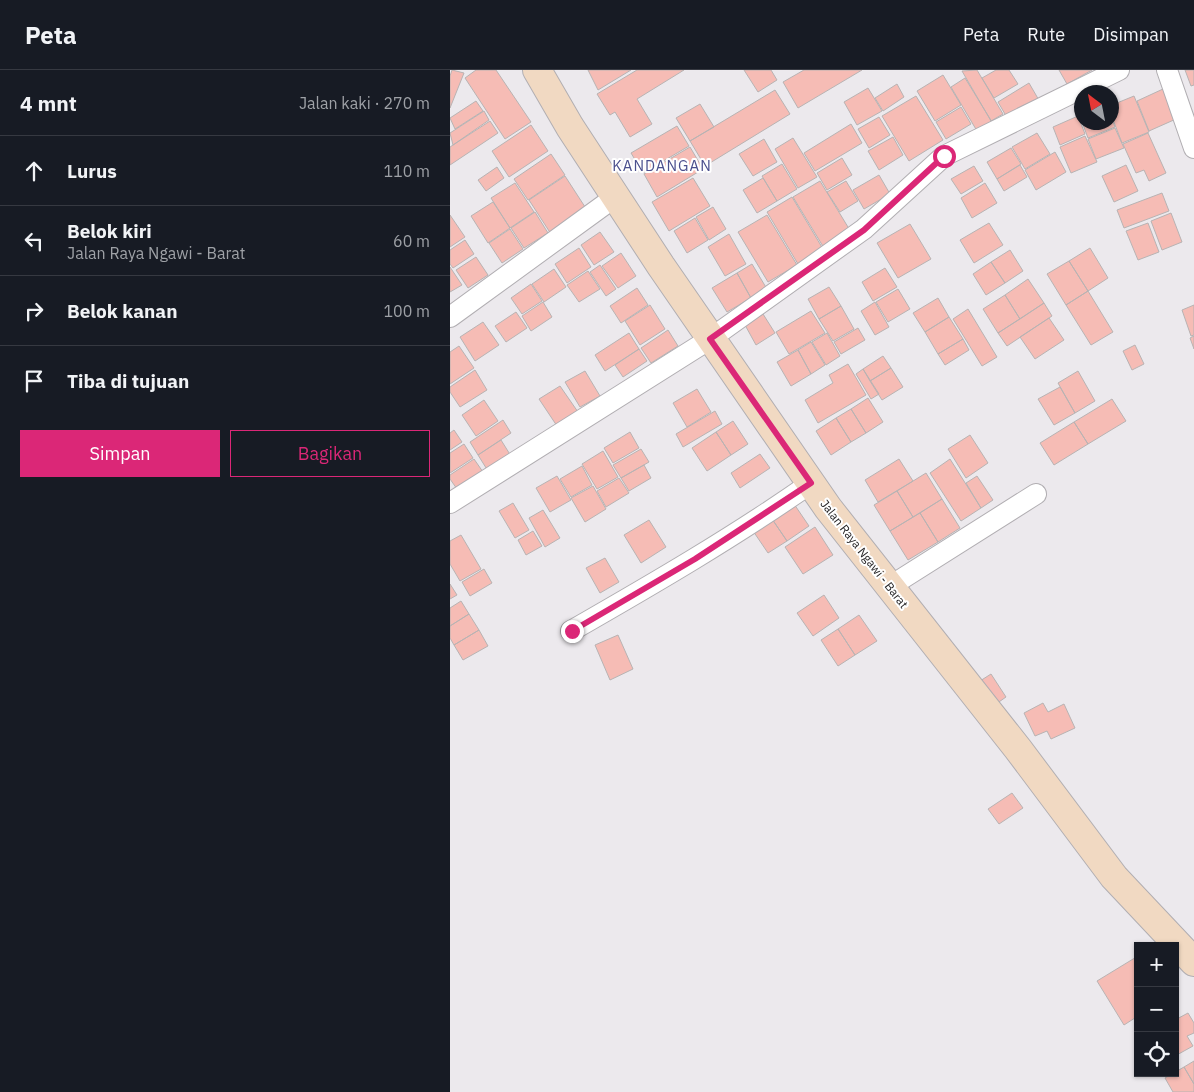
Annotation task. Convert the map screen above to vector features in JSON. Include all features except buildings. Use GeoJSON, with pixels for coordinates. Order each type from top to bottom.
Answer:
{"type":"FeatureCollection","features":[{"type":"Feature","properties":{"kind":"main road","name":"Jalan Raya Ngawi - Barat"},"geometry":{"type":"LineString","coordinates":[[537,70],[570,127],[710,339],[811,483],[889,587],[1018,749],[1114,877],[1194,962]]}},
{"type":"Feature","properties":{"kind":"street"},"geometry":{"type":"LineString","coordinates":[[450,503],[710,339],[864,230],[944,156],[1119,70]]}},
{"type":"Feature","properties":{"kind":"street"},"geometry":{"type":"LineString","coordinates":[[1167,70],[1194,148]]}},
{"type":"Feature","properties":{"kind":"street"},"geometry":{"type":"LineString","coordinates":[[450,317],[616,196]]}},
{"type":"Feature","properties":{"kind":"street"},"geometry":{"type":"LineString","coordinates":[[572,631],[695,559],[811,483]]}},
{"type":"Feature","properties":{"kind":"street"},"geometry":{"type":"LineString","coordinates":[[889,587],[1036,494]]}},
{"type":"Feature","properties":{"kind":"district","name":"KANDANGAN"},"geometry":{"type":"Point","coordinates":[662,166]}},
{"type":"Feature","properties":{"kind":"route"},"geometry":{"type":"LineString","coordinates":[[572,631],[695,559],[811,483],[710,339],[864,230],[884,214],[944,156]]}}]}
